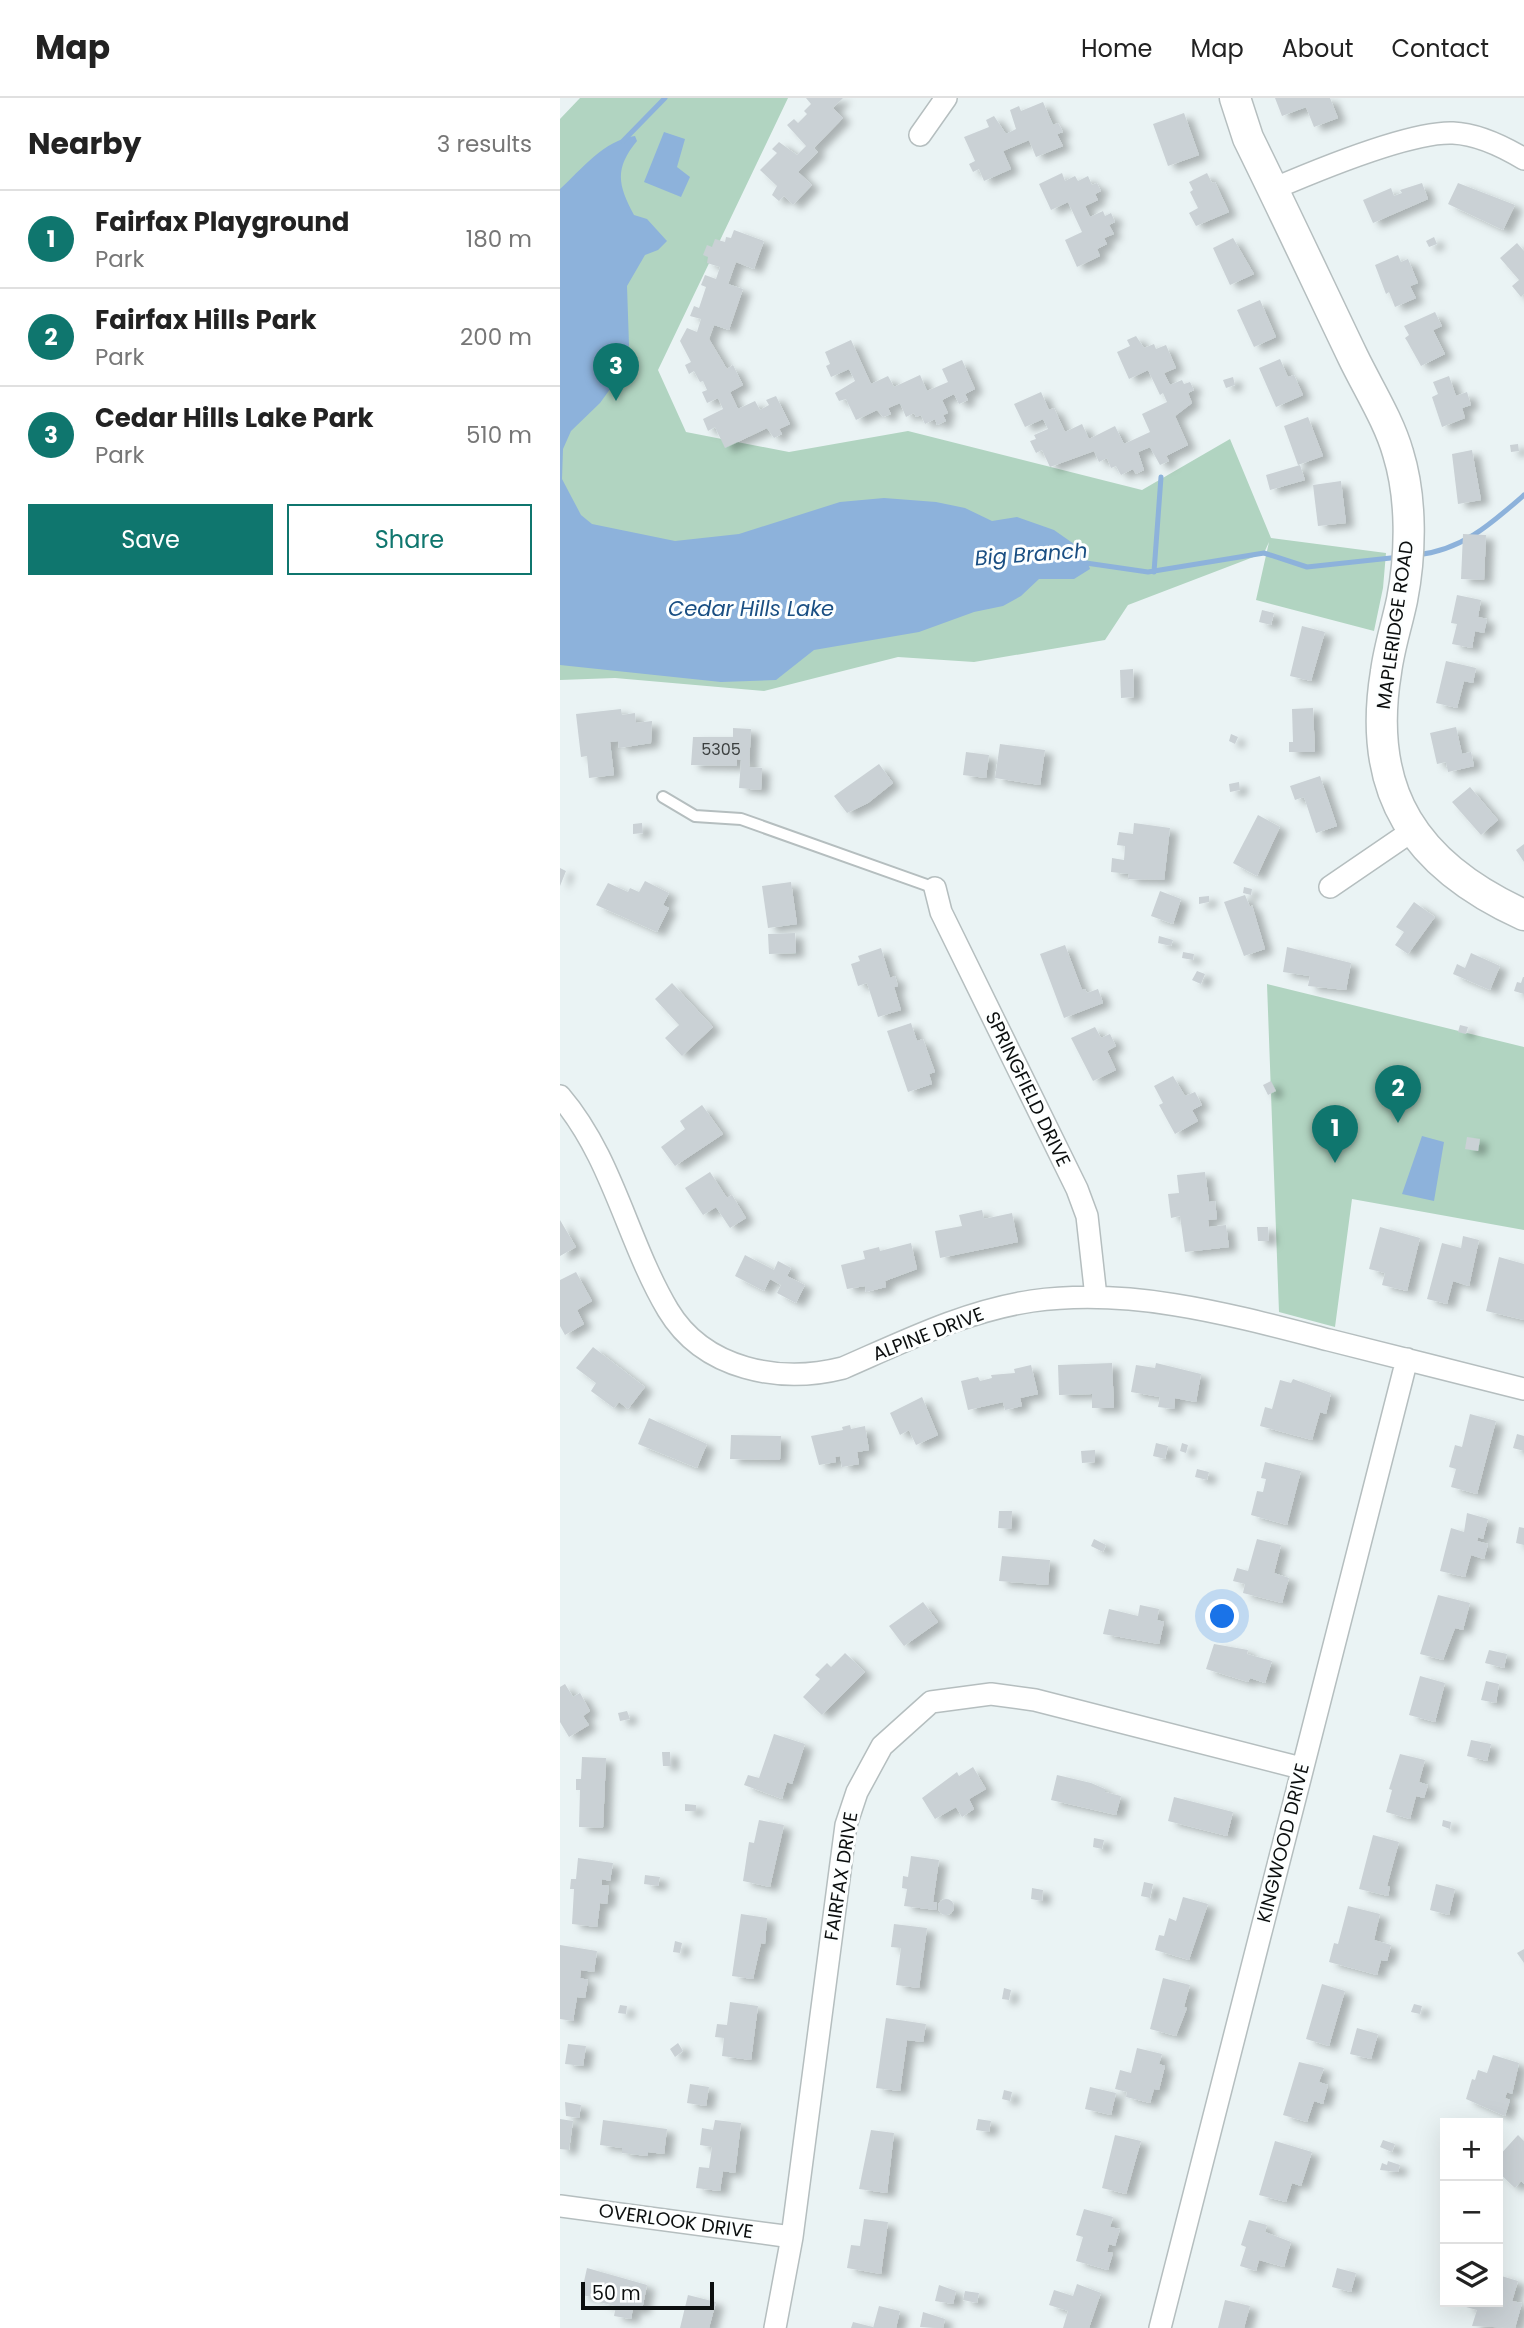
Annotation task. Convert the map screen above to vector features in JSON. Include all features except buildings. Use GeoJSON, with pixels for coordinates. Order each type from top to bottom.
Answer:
{"type":"FeatureCollection","features":[{"type":"Feature","properties":{"kind":"street"},"geometry":{"type":"LineString","coordinates":[[920,135],[946,98]]}},
{"type":"Feature","properties":{"kind":"street","name":"MAPLERIDGE ROAD"},"geometry":{"type":"LineString","coordinates":[[1235,98],[1248,138],[1398,452],[1407,513],[1407,564],[1386,671],[1382,737],[1386,770],[1393,794],[1412,831],[1445,865],[1483,896],[1524,915]]}},
{"type":"Feature","properties":{"kind":"street"},"geometry":{"type":"LineString","coordinates":[[1273,189],[1383,148],[1454,133],[1481,139],[1524,159]]}},
{"type":"Feature","properties":{"kind":"street"},"geometry":{"type":"LineString","coordinates":[[1330,887],[1412,831]]}},
{"type":"Feature","properties":{"kind":"street","name":"SPRINGFIELD DRIVE"},"geometry":{"type":"LineString","coordinates":[[935,888],[941,912],[1080,1198],[1087,1216],[1096,1297]]}},
{"type":"Feature","properties":{"kind":"street","name":"ALPINE DRIVE"},"geometry":{"type":"LineString","coordinates":[[560,1096],[578,1120],[604,1166],[669,1311],[696,1340],[721,1358],[742,1368],[768,1374],[822,1373],[843,1368],[970,1314],[1033,1301],[1096,1297],[1149,1300],[1189,1306],[1524,1389]]}},
{"type":"Feature","properties":{"kind":"street","name":"KINGWOOD DRIVE"},"geometry":{"type":"LineString","coordinates":[[1160,2328],[1407,1359]]}},
{"type":"Feature","properties":{"kind":"street","name":"FAIRFAX DRIVE"},"geometry":{"type":"LineString","coordinates":[[775,2328],[792,2237],[846,1825],[857,1792],[883,1746],[932,1702],[991,1694],[1035,1700],[1301,1768]]}},
{"type":"Feature","properties":{"kind":"street","name":"OVERLOOK DRIVE"},"geometry":{"type":"LineString","coordinates":[[560,2206],[792,2237]]}},
{"type":"Feature","properties":{"kind":"lane"},"geometry":{"type":"LineString","coordinates":[[663,797],[695,816],[741,819],[935,888]]}},
{"type":"Feature","properties":{"kind":"green space"},"geometry":{"type":"Polygon","coordinates":[[[580,98],[788,98],[658,370],[686,432],[789,452],[908,431],[1142,490],[1230,439],[1271,538],[1386,553],[1383,588],[1374,631],[1256,600],[1269,542],[1264,553],[1128,605],[1105,640],[974,662],[898,657],[764,691],[615,678],[560,680],[560,119],[580,98]]]}},
{"type":"Feature","properties":{"kind":"green space"},"geometry":{"type":"Polygon","coordinates":[[[1267,984],[1524,1047],[1524,1230],[1352,1199],[1335,1327],[1279,1312],[1267,984]]]}},
{"type":"Feature","properties":{"kind":"water"},"geometry":{"type":"Polygon","coordinates":[[[664,132],[685,139],[677,167],[690,177],[681,197],[644,182],[664,132]]]}},
{"type":"Feature","properties":{"kind":"water","name":"Cedar Hills Lake"},"geometry":{"type":"Polygon","coordinates":[[[635,136],[637,141],[622,169],[624,195],[634,215],[647,219],[667,241],[658,250],[645,255],[627,286],[629,345],[621,374],[600,403],[571,431],[563,449],[562,479],[581,515],[592,524],[675,541],[739,534],[840,502],[884,498],[936,502],[965,508],[992,521],[1017,517],[1054,530],[1084,551],[1090,569],[1074,579],[1039,579],[1021,596],[1003,606],[974,612],[919,632],[814,650],[776,680],[721,682],[560,665],[560,189],[603,149],[635,136]]]}},
{"type":"Feature","properties":{"kind":"water"},"geometry":{"type":"Polygon","coordinates":[[[1422,1136],[1444,1142],[1434,1201],[1402,1194],[1422,1136]]]}},
{"type":"Feature","properties":{"kind":"waterway"},"geometry":{"type":"LineString","coordinates":[[623,141],[665,98]]}},
{"type":"Feature","properties":{"kind":"waterway"},"geometry":{"type":"LineString","coordinates":[[1154,572],[1161,477]]}},
{"type":"Feature","properties":{"kind":"waterway","name":"Big Branch"},"geometry":{"type":"LineString","coordinates":[[1416,555],[1461,542],[1487,526],[1524,495]]}},
{"type":"Feature","properties":{"kind":"waterway","name":"Big Branch"},"geometry":{"type":"LineString","coordinates":[[1086,563],[1148,572],[1264,553],[1307,567],[1400,557]]}},
{"type":"Feature","properties":{"kind":"place","name":"Cedar Hills Lake Park"},"geometry":{"type":"Point","coordinates":[616,401]}},
{"type":"Feature","properties":{"kind":"place","name":"Fairfax Hills Park"},"geometry":{"type":"Point","coordinates":[1398,1123]}},
{"type":"Feature","properties":{"kind":"place","name":"Fairfax Playground"},"geometry":{"type":"Point","coordinates":[1335,1163]}}]}
